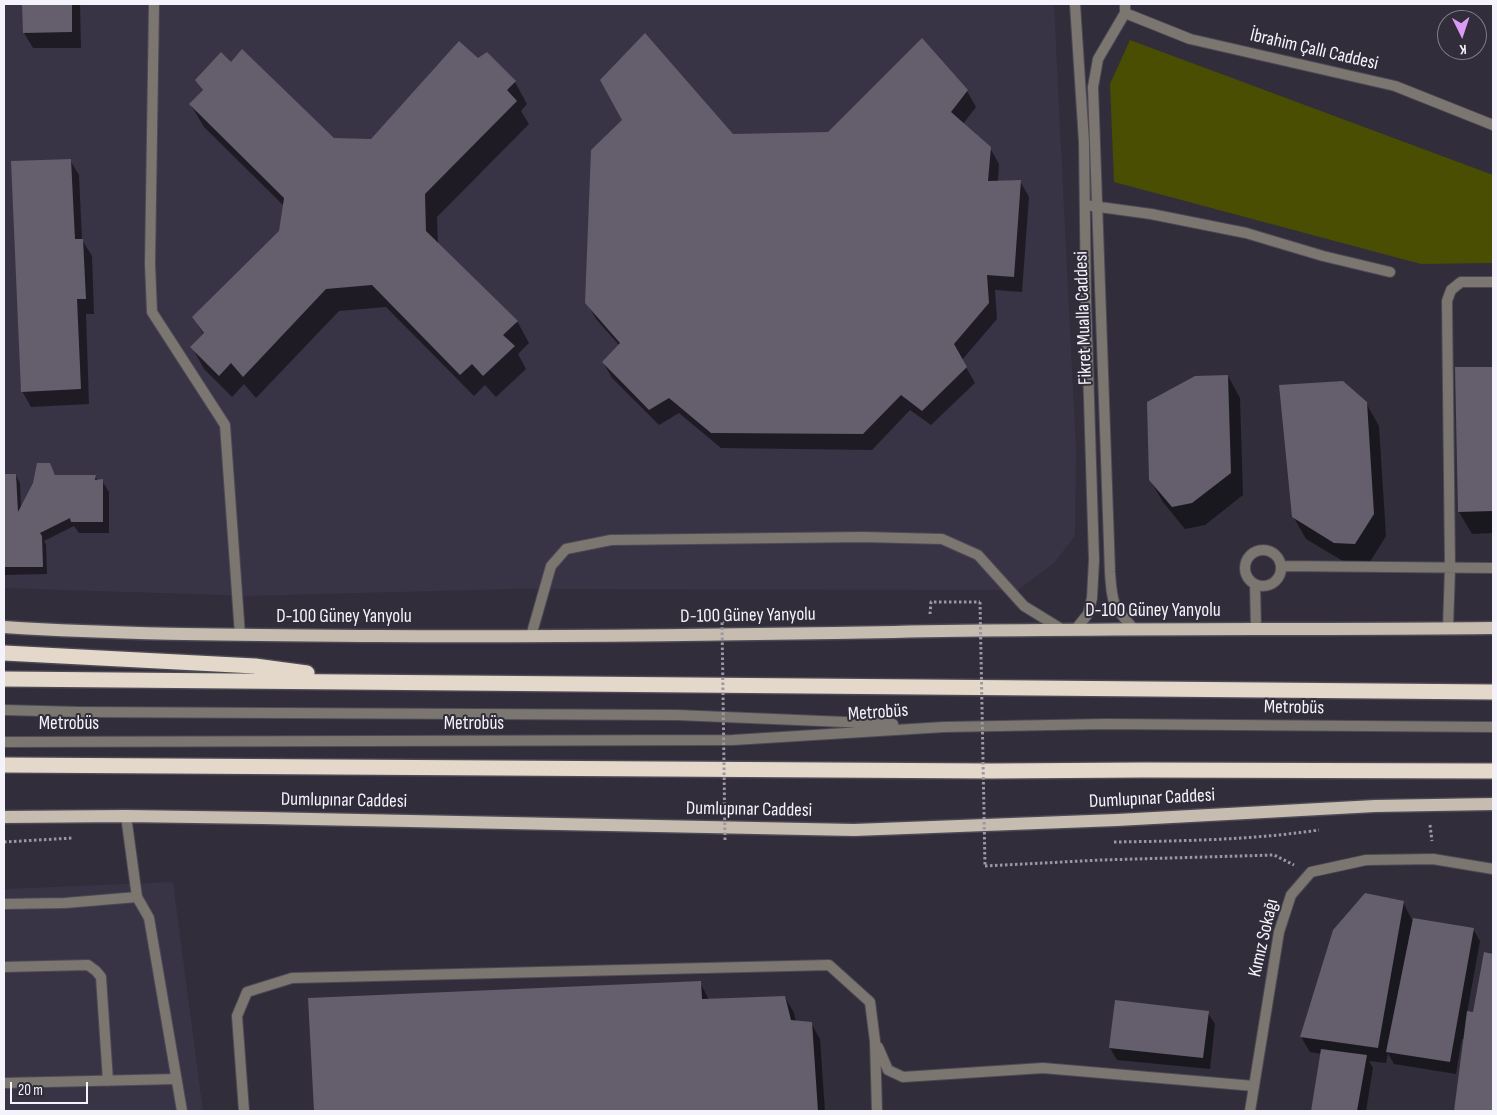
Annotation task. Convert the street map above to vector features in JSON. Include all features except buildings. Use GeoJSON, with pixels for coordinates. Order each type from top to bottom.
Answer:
{"type":"FeatureCollection","features":[{"type":"Feature","properties":{"kind":"highway"},"geometry":{"type":"LineString","coordinates":[[4,653],[255,666],[356,681]]}},
{"type":"Feature","properties":{"kind":"highway"},"geometry":{"type":"LineString","coordinates":[[4,678],[1087,690],[1493,692]]}},
{"type":"Feature","properties":{"kind":"highway"},"geometry":{"type":"LineString","coordinates":[[4,765],[991,771],[1493,771]]}},
{"type":"Feature","properties":{"kind":"main road","name":"D-100 Güney Yanyolu"},"geometry":{"type":"LineString","coordinates":[[4,627],[71,631],[240,635],[531,636],[718,636],[1069,630],[1493,628]]}},
{"type":"Feature","properties":{"kind":"main road","name":"Dumlupınar Caddesi"},"geometry":{"type":"LineString","coordinates":[[4,817],[126,816],[854,830],[1107,820],[1375,806],[1493,804]]}},
{"type":"Feature","properties":{"kind":"street"},"geometry":{"type":"LineString","coordinates":[[154,4],[150,264],[152,312],[225,425],[240,635]]}},
{"type":"Feature","properties":{"kind":"street","name":"Fikret Mualla Caddesi"},"geometry":{"type":"LineString","coordinates":[[1069,630],[1088,614],[1092,598],[1094,560],[1084,142],[1075,4]]}},
{"type":"Feature","properties":{"kind":"street","name":"Fikret Mualla Caddesi"},"geometry":{"type":"LineString","coordinates":[[1125,8],[1098,59],[1093,87],[1111,589],[1112,597],[1119,612],[1135,630]]}},
{"type":"Feature","properties":{"kind":"street","name":"İbrahim Çallı Caddesi"},"geometry":{"type":"LineString","coordinates":[[1125,8],[1190,39],[1394,86],[1493,125]]}},
{"type":"Feature","properties":{"kind":"street"},"geometry":{"type":"LineString","coordinates":[[1085,205],[1151,214],[1246,233],[1323,256],[1390,272]]}},
{"type":"Feature","properties":{"kind":"street"},"geometry":{"type":"LineString","coordinates":[[1448,628],[1450,568],[1447,302],[1451,290],[1460,282],[1493,282]]}},
{"type":"Feature","properties":{"kind":"street"},"geometry":{"type":"LineString","coordinates":[[531,636],[551,566],[566,550],[611,540],[650,539],[863,537],[942,539],[978,554],[1024,606],[1069,630]]}},
{"type":"Feature","properties":{"kind":"street"},"geometry":{"type":"LineString","coordinates":[[1264,550],[1272,552],[1278,558],[1281,566],[1276,580],[1271,584],[1263,586],[1255,584],[1245,572],[1245,564],[1249,557],[1256,552],[1264,550]]}},
{"type":"Feature","properties":{"kind":"street"},"geometry":{"type":"LineString","coordinates":[[1281,566],[1493,568]]}},
{"type":"Feature","properties":{"kind":"street"},"geometry":{"type":"LineString","coordinates":[[1255,584],[1256,629]]}},
{"type":"Feature","properties":{"kind":"street","name":"Metrobüs"},"geometry":{"type":"LineString","coordinates":[[4,710],[677,715],[944,727]]}},
{"type":"Feature","properties":{"kind":"street","name":"Metrobüs"},"geometry":{"type":"LineString","coordinates":[[4,742],[733,740],[944,727],[1106,724],[1493,727]]}},
{"type":"Feature","properties":{"kind":"street"},"geometry":{"type":"LineString","coordinates":[[126,816],[137,897],[149,918],[182,1111]]}},
{"type":"Feature","properties":{"kind":"street"},"geometry":{"type":"LineString","coordinates":[[1310,872],[1366,860],[1433,859],[1493,869]]}},
{"type":"Feature","properties":{"kind":"street","name":"Kımız Sokağı"},"geometry":{"type":"LineString","coordinates":[[1250,1111],[1279,932],[1291,895],[1310,872]]}},
{"type":"Feature","properties":{"kind":"street"},"geometry":{"type":"LineString","coordinates":[[4,904],[65,903],[137,897]]}},
{"type":"Feature","properties":{"kind":"street"},"geometry":{"type":"LineString","coordinates":[[4,967],[88,965],[96,971],[100,977],[108,1081]]}},
{"type":"Feature","properties":{"kind":"street"},"geometry":{"type":"LineString","coordinates":[[244,1111],[237,1016],[247,992],[292,978],[829,965],[870,1002],[875,1041],[877,1111]]}},
{"type":"Feature","properties":{"kind":"street"},"geometry":{"type":"LineString","coordinates":[[875,1041],[888,1070],[903,1078],[1043,1068],[1254,1086]]}},
{"type":"Feature","properties":{"kind":"street"},"geometry":{"type":"LineString","coordinates":[[4,1083],[176,1079]]}},
{"type":"Feature","properties":{"kind":"path"},"geometry":{"type":"LineString","coordinates":[[931,602],[980,602],[985,866],[1274,855],[1310,872]]}},
{"type":"Feature","properties":{"kind":"path"},"geometry":{"type":"LineString","coordinates":[[725,840],[722,621],[730,621]]}},
{"type":"Feature","properties":{"kind":"path"},"geometry":{"type":"LineString","coordinates":[[1105,842],[1217,840],[1325,830]]}},
{"type":"Feature","properties":{"kind":"shaded area"},"geometry":{"type":"Polygon","coordinates":[[[4,4],[1054,4],[1076,451],[1075,536],[1054,563],[1018,590],[509,589],[250,596],[4,588],[4,4]]]}},
{"type":"Feature","properties":{"kind":"shaded area"},"geometry":{"type":"Polygon","coordinates":[[[1130,40],[1493,175],[1493,263],[1421,264],[1114,182],[1110,84],[1130,40]]]}},
{"type":"Feature","properties":{"kind":"shaded area"},"geometry":{"type":"Polygon","coordinates":[[[173,882],[203,1111],[4,1111],[4,889],[173,882]]]}}]}
